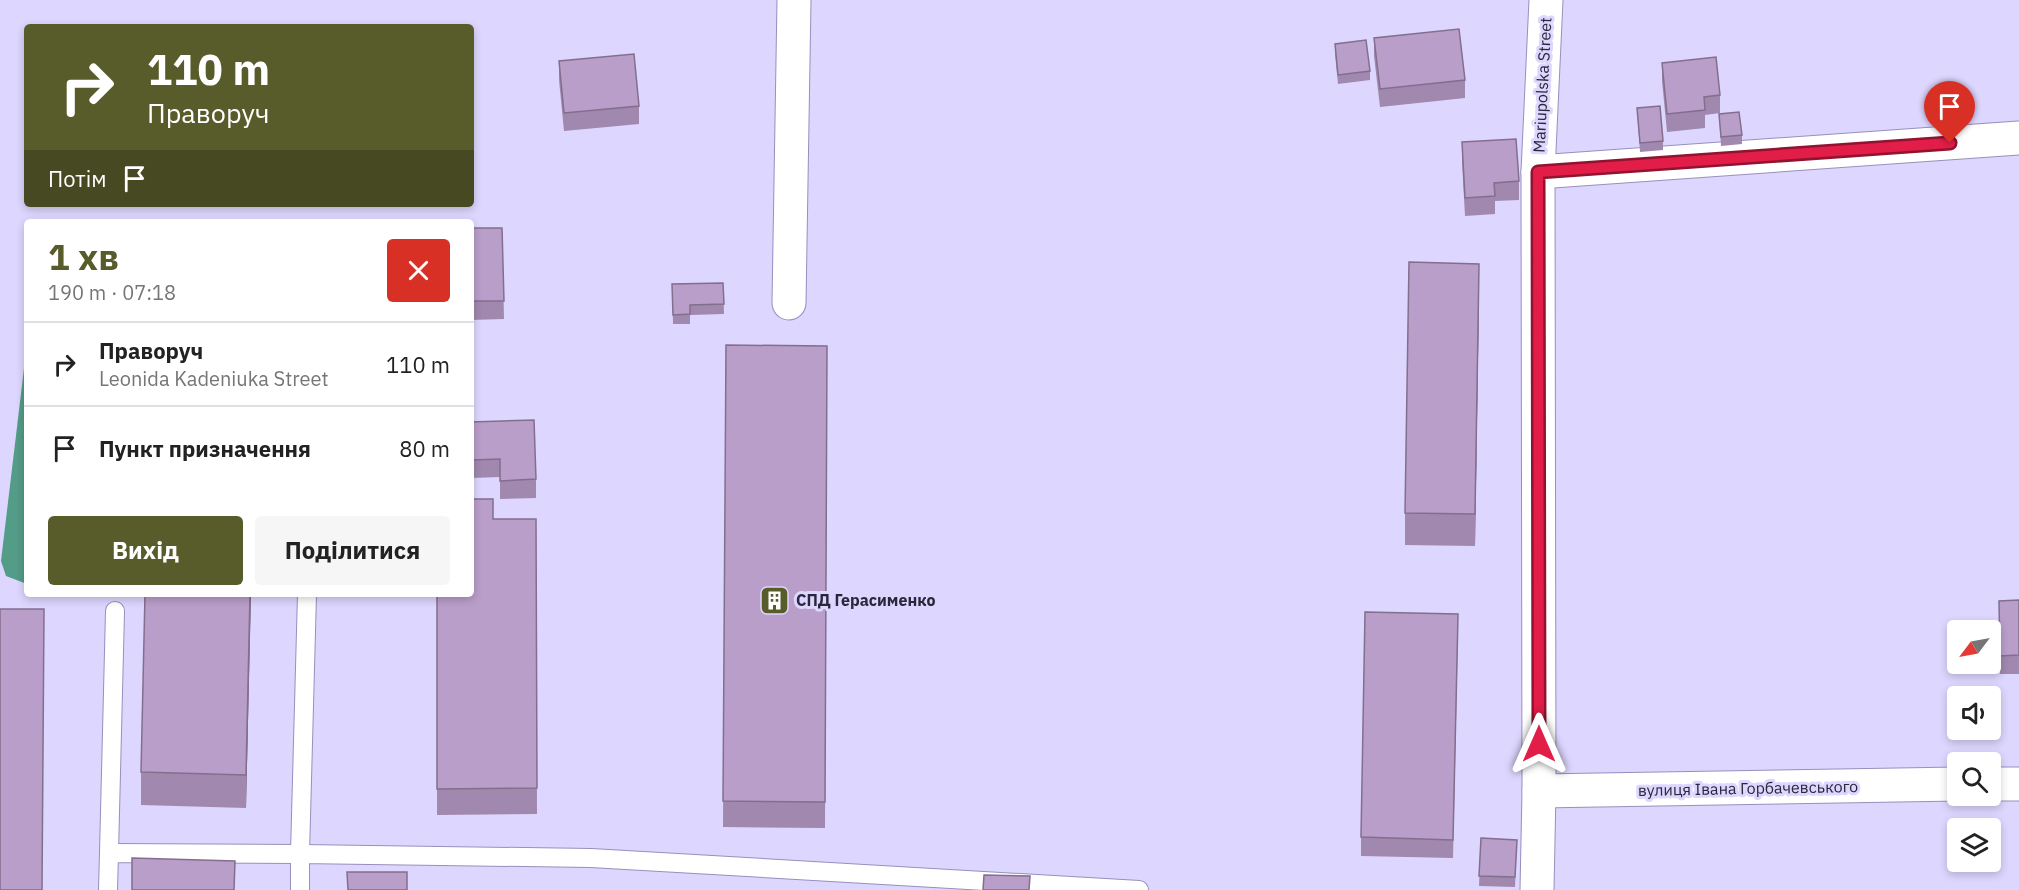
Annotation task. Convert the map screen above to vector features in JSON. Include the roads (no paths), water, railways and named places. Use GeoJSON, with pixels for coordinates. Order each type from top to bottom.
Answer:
{"type":"FeatureCollection","features":[{"type":"Feature","properties":{"kind":"street"},"geometry":{"type":"LineString","coordinates":[[789,303],[794,0]]}},
{"type":"Feature","properties":{"kind":"street","name":"Mariupolska Street"},"geometry":{"type":"LineString","coordinates":[[1537,890],[1539,791],[1538,172],[1546,0]]}},
{"type":"Feature","properties":{"kind":"street"},"geometry":{"type":"LineString","coordinates":[[1538,172],[2019,138]]}},
{"type":"Feature","properties":{"kind":"street"},"geometry":{"type":"LineString","coordinates":[[2001,784],[2019,783]]}},
{"type":"Feature","properties":{"kind":"street","name":"вулиця Івана Горбачевського"},"geometry":{"type":"LineString","coordinates":[[1539,791],[1947,784]]}},
{"type":"Feature","properties":{"kind":"lane"},"geometry":{"type":"LineString","coordinates":[[300,890],[307,597]]}},
{"type":"Feature","properties":{"kind":"lane"},"geometry":{"type":"LineString","coordinates":[[108,890],[115,611]]}},
{"type":"Feature","properties":{"kind":"lane"},"geometry":{"type":"LineString","coordinates":[[109,853],[591,858],[1139,890]]}},
{"type":"Feature","properties":{"kind":"place","name":"СПД Герасименко"},"geometry":{"type":"Point","coordinates":[775,600]}}]}
